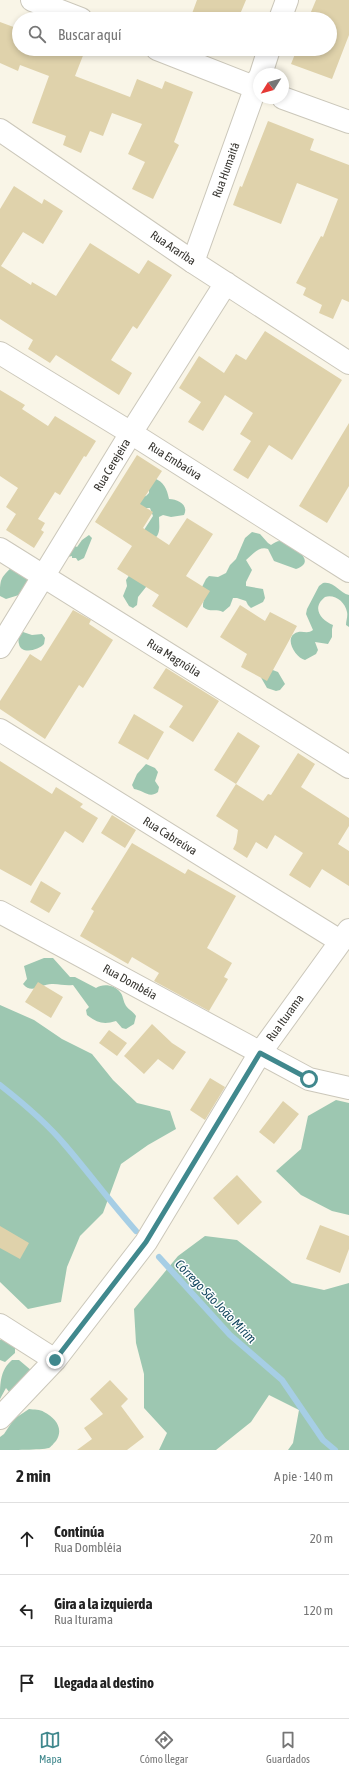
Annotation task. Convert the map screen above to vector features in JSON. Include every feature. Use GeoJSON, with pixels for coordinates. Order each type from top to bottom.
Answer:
{"type":"FeatureCollection","features":[{"type":"Feature","properties":{"kind":"street"},"geometry":{"type":"LineString","coordinates":[[32,0],[63,12]]}},
{"type":"Feature","properties":{"kind":"street"},"geometry":{"type":"LineString","coordinates":[[283,12],[287,0]]}},
{"type":"Feature","properties":{"kind":"street"},"geometry":{"type":"LineString","coordinates":[[179,56],[253,80]]}},
{"type":"Feature","properties":{"kind":"street","name":"Rua Humaitá"},"geometry":{"type":"LineString","coordinates":[[264,68],[268,56]]}},
{"type":"Feature","properties":{"kind":"street","name":"Rua Humaitá"},"geometry":{"type":"LineString","coordinates":[[193,262],[253,98]]}},
{"type":"Feature","properties":{"kind":"street"},"geometry":{"type":"LineString","coordinates":[[289,100],[349,122]]}},
{"type":"Feature","properties":{"kind":"street","name":"Rua Araríba"},"geometry":{"type":"LineString","coordinates":[[0,130],[193,262],[349,364]]}},
{"type":"Feature","properties":{"kind":"street","name":"Rua Cerejeira"},"geometry":{"type":"LineString","coordinates":[[0,647],[131,433],[226,283]]}},
{"type":"Feature","properties":{"kind":"street","name":"Rua Embaúva"},"geometry":{"type":"LineString","coordinates":[[0,353],[131,433],[349,571]]}},
{"type":"Feature","properties":{"kind":"street","name":"Rua Magnólia"},"geometry":{"type":"LineString","coordinates":[[0,549],[349,767]]}},
{"type":"Feature","properties":{"kind":"street","name":"Rua Cabreúva"},"geometry":{"type":"LineString","coordinates":[[0,730],[345,936]]}},
{"type":"Feature","properties":{"kind":"street","name":"Rua Dombéia"},"geometry":{"type":"LineString","coordinates":[[0,912],[309,1079],[349,1088]]}},
{"type":"Feature","properties":{"kind":"street","name":"Rua Iturama"},"geometry":{"type":"LineString","coordinates":[[0,1418],[55,1360],[146,1242],[260,1053],[345,936]]}},
{"type":"Feature","properties":{"kind":"street"},"geometry":{"type":"LineString","coordinates":[[0,1325],[55,1360]]}},
{"type":"Feature","properties":{"kind":"green space"},"geometry":{"type":"Polygon","coordinates":[[[154,478],[164,486],[169,499],[179,501],[185,508],[184,515],[171,517],[163,515],[159,517],[159,531],[155,538],[144,530],[153,516],[150,508],[141,508],[120,485],[142,497],[149,493],[149,484],[154,478]]]}},
{"type":"Feature","properties":{"kind":"green space"},"geometry":{"type":"Polygon","coordinates":[[[252,532],[260,534],[271,545],[279,541],[287,543],[302,555],[305,561],[304,564],[296,569],[274,561],[268,549],[265,548],[259,550],[246,560],[252,570],[246,582],[246,586],[263,589],[265,598],[263,602],[251,608],[246,601],[233,598],[230,606],[223,612],[206,609],[203,607],[205,596],[202,587],[206,579],[209,576],[218,577],[226,573],[230,565],[236,559],[245,538],[252,532]]]}},
{"type":"Feature","properties":{"kind":"green space"},"geometry":{"type":"Polygon","coordinates":[[[89,535],[92,538],[84,558],[78,561],[76,558],[72,558],[72,556],[68,557],[73,545],[77,547],[82,540],[89,535]]]}},
{"type":"Feature","properties":{"kind":"green space"},"geometry":{"type":"Polygon","coordinates":[[[12,567],[31,575],[22,594],[6,599],[0,596],[1,583],[5,574],[12,567]]]}},
{"type":"Feature","properties":{"kind":"green space"},"geometry":{"type":"Polygon","coordinates":[[[130,574],[147,583],[146,587],[138,597],[137,605],[133,608],[129,606],[123,596],[127,586],[126,580],[130,574]]]}},
{"type":"Feature","properties":{"kind":"green space"},"geometry":{"type":"Polygon","coordinates":[[[323,583],[334,585],[342,592],[349,595],[349,627],[346,625],[347,612],[342,602],[336,598],[329,596],[325,597],[321,601],[318,609],[322,617],[333,625],[332,637],[328,644],[315,642],[318,650],[316,654],[305,660],[298,656],[295,652],[291,644],[291,640],[294,634],[313,630],[306,614],[307,609],[319,586],[323,583]]]}},
{"type":"Feature","properties":{"kind":"green space"},"geometry":{"type":"Polygon","coordinates":[[[23,632],[32,635],[42,634],[45,638],[44,644],[34,650],[23,649],[20,647],[18,638],[23,632]]]}},
{"type":"Feature","properties":{"kind":"green space"},"geometry":{"type":"Polygon","coordinates":[[[270,669],[278,672],[285,684],[280,690],[276,691],[267,688],[259,674],[270,669]]]}},
{"type":"Feature","properties":{"kind":"green space"},"geometry":{"type":"Polygon","coordinates":[[[146,764],[155,768],[158,772],[155,781],[159,787],[158,792],[152,795],[134,789],[132,785],[137,774],[146,764]]]}},
{"type":"Feature","properties":{"kind":"green space"},"geometry":{"type":"Polygon","coordinates":[[[44,958],[53,958],[70,977],[75,977],[96,988],[105,985],[112,986],[118,990],[122,995],[126,1006],[136,1016],[134,1024],[126,1029],[122,1028],[116,1021],[104,1023],[91,1018],[87,1015],[86,1010],[89,1007],[73,985],[49,984],[34,989],[26,987],[23,984],[27,979],[24,966],[44,958]]]}},
{"type":"Feature","properties":{"kind":"green space"},"geometry":{"type":"Polygon","coordinates":[[[0,1005],[34,1020],[62,1039],[92,1054],[113,1080],[137,1103],[170,1111],[176,1129],[148,1145],[121,1164],[103,1213],[80,1236],[67,1267],[61,1302],[28,1309],[0,1282],[0,1005]]]}},
{"type":"Feature","properties":{"kind":"green space"},"geometry":{"type":"Polygon","coordinates":[[[336,1100],[349,1103],[349,1215],[332,1211],[301,1195],[276,1171],[301,1149],[308,1116],[336,1100]]]}},
{"type":"Feature","properties":{"kind":"green space"},"geometry":{"type":"Polygon","coordinates":[[[205,1236],[237,1240],[292,1283],[324,1290],[349,1283],[349,1450],[288,1450],[293,1443],[299,1410],[269,1395],[251,1422],[216,1450],[159,1450],[167,1433],[144,1408],[144,1374],[136,1343],[134,1309],[178,1256],[205,1236]]]}},
{"type":"Feature","properties":{"kind":"green space"},"geometry":{"type":"Polygon","coordinates":[[[6,1339],[15,1347],[15,1353],[5,1362],[0,1360],[0,1340],[6,1339]]]}},
{"type":"Feature","properties":{"kind":"green space"},"geometry":{"type":"Polygon","coordinates":[[[12,1360],[19,1360],[32,1371],[10,1393],[6,1388],[0,1399],[3,1373],[5,1368],[12,1360]]]}},
{"type":"Feature","properties":{"kind":"green space"},"geometry":{"type":"Polygon","coordinates":[[[29,1409],[39,1410],[48,1414],[58,1424],[59,1432],[56,1441],[49,1448],[45,1449],[0,1450],[0,1437],[4,1434],[14,1419],[29,1409]]]}},
{"type":"Feature","properties":{"kind":"building"},"geometry":{"type":"Polygon","coordinates":[[[197,0],[246,0],[241,12],[193,12],[197,0]]]}},
{"type":"Feature","properties":{"kind":"building"},"geometry":{"type":"Polygon","coordinates":[[[316,0],[349,0],[349,35],[332,79],[291,64],[294,56],[337,56],[337,12],[311,12],[316,0]]]}},
{"type":"Feature","properties":{"kind":"building"},"geometry":{"type":"Polygon","coordinates":[[[0,22],[12,26],[12,56],[83,56],[75,76],[130,97],[137,79],[162,89],[165,81],[193,92],[174,142],[179,145],[153,199],[132,189],[145,162],[128,154],[142,124],[112,113],[103,136],[90,131],[81,153],[63,145],[66,136],[32,123],[49,76],[20,65],[18,71],[0,63],[0,22]]]}},
{"type":"Feature","properties":{"kind":"building"},"geometry":{"type":"Polygon","coordinates":[[[268,121],[314,139],[310,150],[349,165],[349,302],[342,299],[333,319],[319,313],[322,305],[303,295],[306,288],[296,283],[321,236],[323,237],[338,199],[297,183],[281,224],[233,205],[240,186],[242,187],[268,121]]]}},
{"type":"Feature","properties":{"kind":"building"},"geometry":{"type":"Polygon","coordinates":[[[14,186],[42,204],[44,199],[63,211],[43,244],[23,232],[1,266],[31,285],[32,282],[56,296],[90,243],[139,274],[148,260],[172,275],[137,329],[133,326],[111,360],[132,373],[119,395],[56,355],[50,363],[28,349],[33,340],[0,319],[0,209],[14,186]]]}},
{"type":"Feature","properties":{"kind":"building"},"geometry":{"type":"Polygon","coordinates":[[[265,331],[342,380],[292,460],[269,445],[248,479],[233,470],[251,441],[240,434],[253,413],[225,395],[203,431],[188,422],[201,402],[179,388],[199,356],[224,373],[236,354],[246,360],[265,331]]]}},
{"type":"Feature","properties":{"kind":"building"},"geometry":{"type":"Polygon","coordinates":[[[0,390],[25,405],[22,409],[48,426],[55,416],[96,441],[86,457],[84,456],[60,495],[55,492],[38,519],[45,523],[41,530],[44,532],[34,548],[6,530],[16,514],[6,507],[18,488],[0,476],[0,390]]]}},
{"type":"Feature","properties":{"kind":"building"},"geometry":{"type":"Polygon","coordinates":[[[349,423],[349,486],[327,523],[299,506],[349,423]]]}},
{"type":"Feature","properties":{"kind":"building"},"geometry":{"type":"Polygon","coordinates":[[[137,455],[162,471],[140,504],[153,512],[143,528],[169,545],[187,518],[213,534],[186,576],[210,591],[187,628],[152,606],[159,595],[117,569],[132,546],[95,522],[137,455]]]}},
{"type":"Feature","properties":{"kind":"building"},"geometry":{"type":"Polygon","coordinates":[[[240,605],[265,621],[270,612],[297,626],[267,681],[241,667],[247,654],[220,637],[240,605]]]}},
{"type":"Feature","properties":{"kind":"building"},"geometry":{"type":"Polygon","coordinates":[[[73,610],[91,620],[89,624],[113,640],[83,688],[79,685],[45,739],[0,709],[0,701],[30,654],[41,661],[73,610]]]}},
{"type":"Feature","properties":{"kind":"building"},"geometry":{"type":"Polygon","coordinates":[[[166,668],[219,701],[193,742],[169,727],[183,706],[153,688],[166,668]]]}},
{"type":"Feature","properties":{"kind":"building"},"geometry":{"type":"Polygon","coordinates":[[[134,714],[164,732],[148,760],[118,743],[134,714]]]}},
{"type":"Feature","properties":{"kind":"building"},"geometry":{"type":"Polygon","coordinates":[[[238,732],[260,746],[236,784],[214,770],[238,732]]]}},
{"type":"Feature","properties":{"kind":"building"},"geometry":{"type":"Polygon","coordinates":[[[298,753],[315,764],[301,787],[349,818],[349,826],[338,844],[349,851],[349,886],[322,869],[310,888],[289,875],[303,853],[275,835],[267,849],[256,842],[247,858],[233,849],[236,843],[238,830],[216,816],[236,784],[263,801],[268,794],[271,795],[298,753]]]}},
{"type":"Feature","properties":{"kind":"building"},"geometry":{"type":"Polygon","coordinates":[[[0,761],[52,794],[56,787],[83,804],[80,807],[98,818],[83,843],[65,831],[31,886],[0,869],[0,761]]]}},
{"type":"Feature","properties":{"kind":"building"},"geometry":{"type":"Polygon","coordinates":[[[112,815],[136,830],[125,848],[101,833],[112,815]]]}},
{"type":"Feature","properties":{"kind":"building"},"geometry":{"type":"Polygon","coordinates":[[[132,843],[185,874],[188,869],[236,896],[207,948],[232,963],[224,977],[228,979],[209,1011],[154,981],[159,973],[132,957],[128,964],[80,936],[94,911],[91,909],[132,843]]]}},
{"type":"Feature","properties":{"kind":"building"},"geometry":{"type":"Polygon","coordinates":[[[41,881],[61,893],[49,913],[30,902],[41,881]]]}},
{"type":"Feature","properties":{"kind":"building"},"geometry":{"type":"Polygon","coordinates":[[[38,982],[63,997],[51,1018],[25,1002],[38,982]]]}},
{"type":"Feature","properties":{"kind":"building"},"geometry":{"type":"Polygon","coordinates":[[[152,1024],[172,1043],[186,1052],[173,1070],[158,1059],[144,1074],[124,1056],[152,1024]]]}},
{"type":"Feature","properties":{"kind":"building"},"geometry":{"type":"Polygon","coordinates":[[[109,1030],[127,1043],[117,1056],[99,1043],[109,1030]]]}},
{"type":"Feature","properties":{"kind":"building"},"geometry":{"type":"Polygon","coordinates":[[[210,1078],[225,1087],[205,1120],[190,1110],[210,1078]]]}},
{"type":"Feature","properties":{"kind":"building"},"geometry":{"type":"Polygon","coordinates":[[[283,1101],[299,1114],[274,1144],[259,1132],[283,1101]]]}},
{"type":"Feature","properties":{"kind":"building"},"geometry":{"type":"Polygon","coordinates":[[[237,1175],[262,1202],[238,1225],[213,1198],[237,1175]]]}},
{"type":"Feature","properties":{"kind":"building"},"geometry":{"type":"Polygon","coordinates":[[[320,1225],[349,1236],[349,1249],[340,1273],[306,1259],[320,1225]]]}},
{"type":"Feature","properties":{"kind":"building"},"geometry":{"type":"Polygon","coordinates":[[[0,1226],[29,1243],[20,1259],[0,1248],[0,1226]]]}},
{"type":"Feature","properties":{"kind":"building"},"geometry":{"type":"Polygon","coordinates":[[[110,1380],[128,1399],[121,1406],[144,1437],[127,1450],[77,1450],[92,1439],[84,1428],[103,1414],[90,1399],[110,1380]]]}},
{"type":"Feature","properties":{"kind":"waterway","name":"Córrego São João Mirim"},"geometry":{"type":"LineString","coordinates":[[0,1085],[50,1128],[136,1231]]}},
{"type":"Feature","properties":{"kind":"waterway","name":"Córrego São João Mirim"},"geometry":{"type":"LineString","coordinates":[[159,1257],[230,1335],[282,1380],[323,1440],[335,1450]]}},
{"type":"Feature","properties":{"kind":"route"},"geometry":{"type":"LineString","coordinates":[[55,1360],[146,1242],[260,1053],[309,1079]]}}]}
